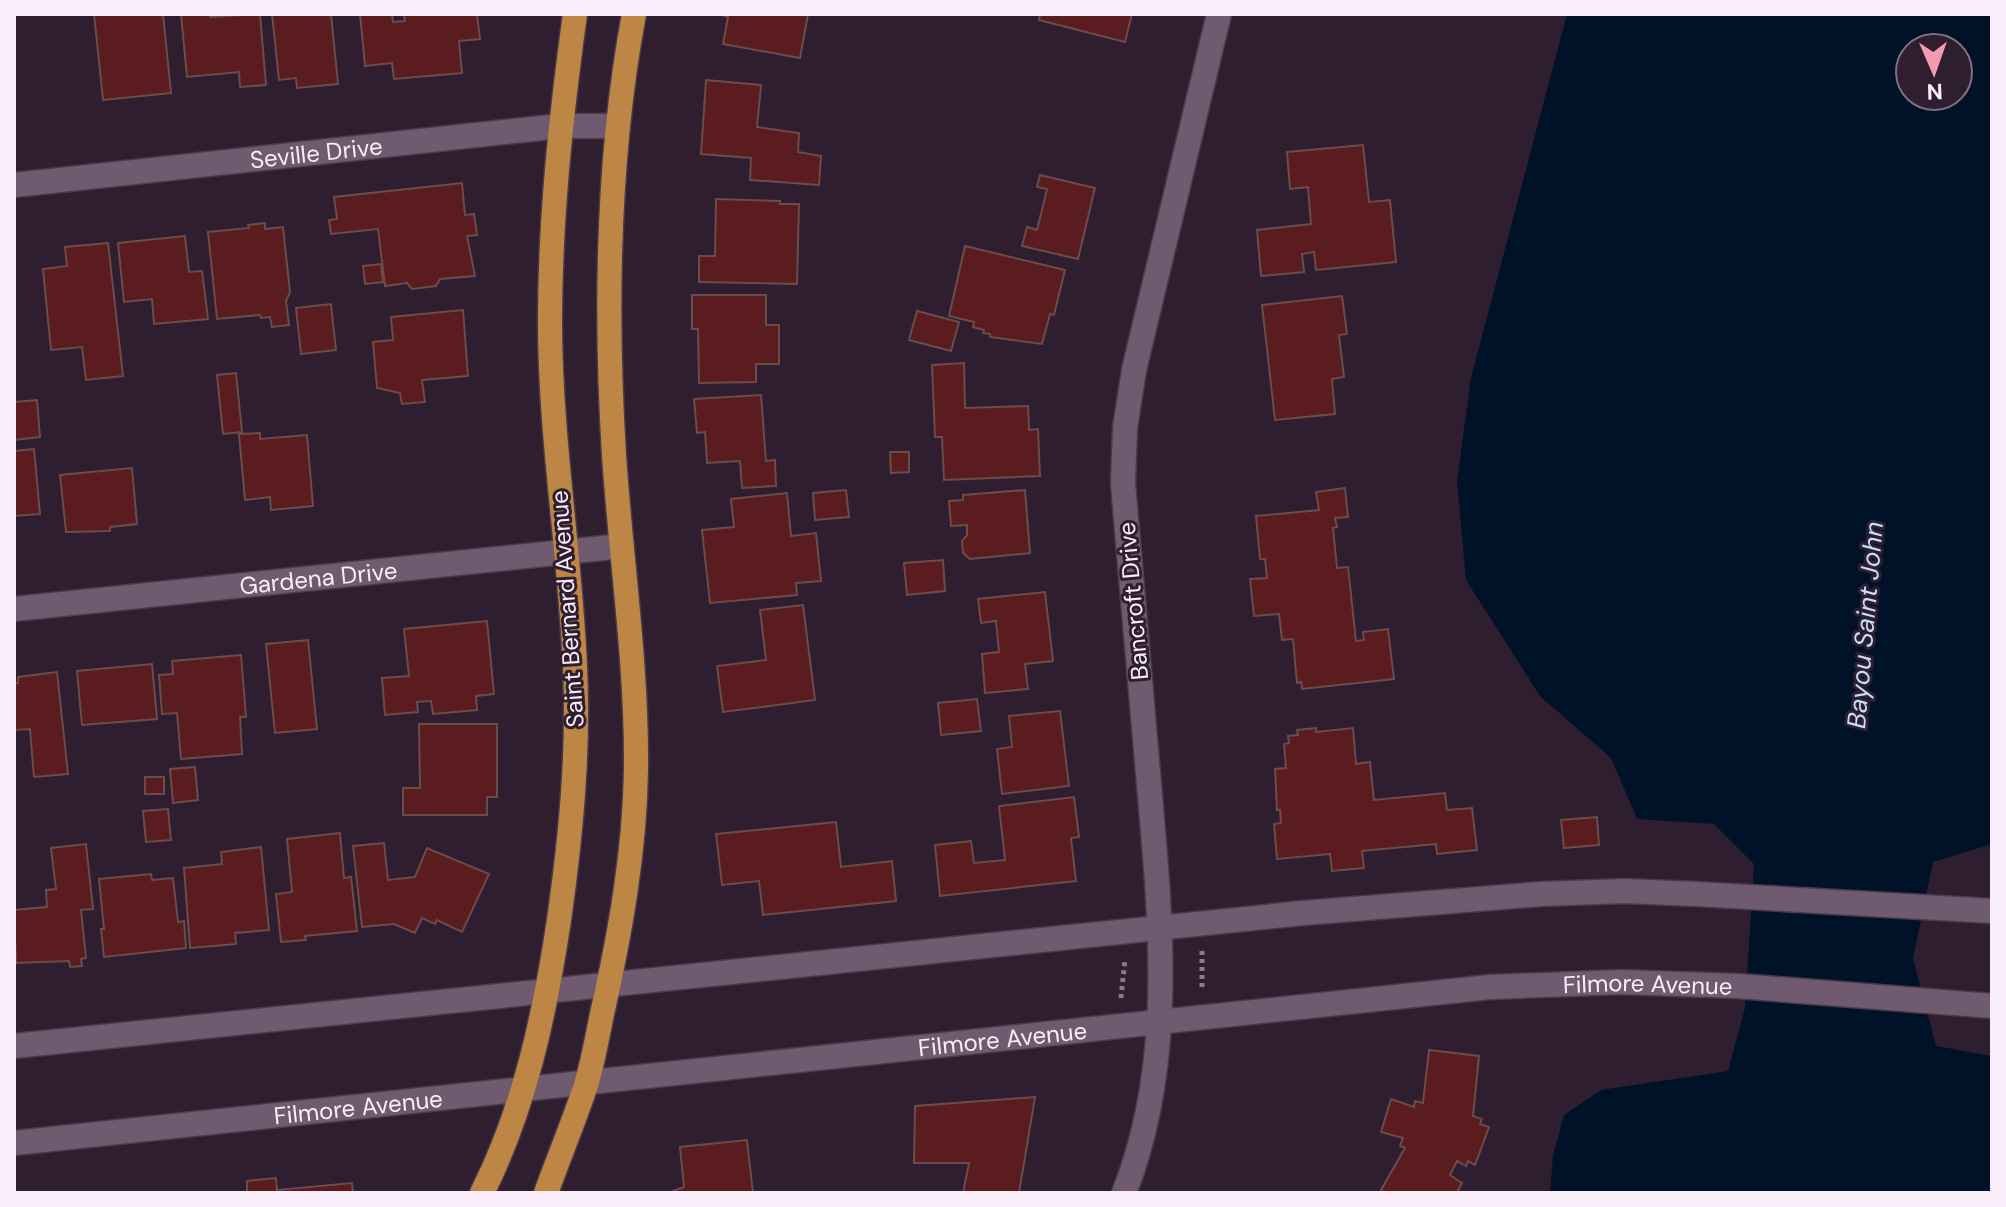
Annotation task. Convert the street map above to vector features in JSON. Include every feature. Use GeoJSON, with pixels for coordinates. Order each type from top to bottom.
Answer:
{"type":"FeatureCollection","features":[{"type":"Feature","properties":{"kind":"main road","name":"Saint Bernard Avenue"},"geometry":{"type":"LineString","coordinates":[[482,1193],[521,1091],[548,990],[576,771],[575,666],[564,552],[550,323],[552,233],[560,126],[575,14]]}},
{"type":"Feature","properties":{"kind":"main road"},"geometry":{"type":"LineString","coordinates":[[546,1193],[587,1083],[609,984],[629,866],[636,771],[634,663],[622,546],[609,356],[611,232],[618,126],[634,14]]}},
{"type":"Feature","properties":{"kind":"street","name":"Bancroft Drive"},"geometry":{"type":"LineString","coordinates":[[1124,1193],[1149,1116],[1158,1023],[1162,929],[1123,483],[1125,428],[1134,370],[1219,14]]}},
{"type":"Feature","properties":{"kind":"street","name":"Seville Drive"},"geometry":{"type":"LineString","coordinates":[[14,185],[560,126],[618,126]]}},
{"type":"Feature","properties":{"kind":"street","name":"Gardena Drive"},"geometry":{"type":"LineString","coordinates":[[14,609],[622,546]]}},
{"type":"Feature","properties":{"kind":"street"},"geometry":{"type":"LineString","coordinates":[[14,1046],[1303,913],[1541,894],[1625,891],[1992,911]]}},
{"type":"Feature","properties":{"kind":"street","name":"Filmore Avenue"},"geometry":{"type":"LineString","coordinates":[[14,1143],[1490,987],[1621,982],[1738,986],[1992,1006]]}},
{"type":"Feature","properties":{"kind":"path"},"geometry":{"type":"LineString","coordinates":[[1202,950],[1202,998]]}},
{"type":"Feature","properties":{"kind":"path"},"geometry":{"type":"LineString","coordinates":[[1120,1007],[1125,959]]}},
{"type":"Feature","properties":{"kind":"water","name":"Bayou Saint John"},"geometry":{"type":"Polygon","coordinates":[[[1567,14],[1992,14],[1992,844],[1933,862],[1913,958],[1936,1046],[1992,1056],[1992,1193],[1550,1193],[1553,1156],[1564,1115],[1601,1090],[1728,1071],[1745,1008],[1754,864],[1714,824],[1637,819],[1611,758],[1540,696],[1466,580],[1457,481],[1471,378],[1567,14]]]}},
{"type":"Feature","properties":{"kind":"building"},"geometry":{"type":"Polygon","coordinates":[[[94,14],[163,14],[171,93],[103,100],[94,14]]]}},
{"type":"Feature","properties":{"kind":"building"},"geometry":{"type":"Polygon","coordinates":[[[181,14],[210,14],[210,17],[260,14],[266,85],[240,87],[239,72],[187,77],[181,14]]]}},
{"type":"Feature","properties":{"kind":"building"},"geometry":{"type":"Polygon","coordinates":[[[272,14],[331,14],[338,84],[297,88],[296,78],[279,80],[272,14]]]}},
{"type":"Feature","properties":{"kind":"building"},"geometry":{"type":"Polygon","coordinates":[[[360,14],[392,14],[393,22],[405,21],[404,14],[477,14],[480,39],[459,41],[462,73],[394,79],[392,63],[365,66],[360,14]]]}},
{"type":"Feature","properties":{"kind":"building"},"geometry":{"type":"Polygon","coordinates":[[[719,14],[808,14],[800,58],[723,44],[728,17],[719,14]]]}},
{"type":"Feature","properties":{"kind":"building"},"geometry":{"type":"Polygon","coordinates":[[[1040,14],[1132,14],[1125,42],[1039,20],[1040,14]]]}},
{"type":"Feature","properties":{"kind":"building"},"geometry":{"type":"Polygon","coordinates":[[[706,80],[761,85],[757,127],[799,133],[798,152],[821,156],[819,185],[750,180],[751,158],[701,154],[706,80]]]}},
{"type":"Feature","properties":{"kind":"building"},"geometry":{"type":"Polygon","coordinates":[[[1363,145],[1369,202],[1390,200],[1396,262],[1316,270],[1314,252],[1302,254],[1304,272],[1261,276],[1257,230],[1311,224],[1308,187],[1290,189],[1287,152],[1363,145]]]}},
{"type":"Feature","properties":{"kind":"building"},"geometry":{"type":"Polygon","coordinates":[[[1040,175],[1095,188],[1078,259],[1022,246],[1027,227],[1037,230],[1047,189],[1037,187],[1040,175]]]}},
{"type":"Feature","properties":{"kind":"building"},"geometry":{"type":"Polygon","coordinates":[[[462,183],[465,215],[474,214],[477,235],[467,236],[475,276],[440,279],[436,286],[412,289],[407,283],[385,286],[378,229],[331,234],[329,220],[337,219],[334,197],[462,183]]]}},
{"type":"Feature","properties":{"kind":"building"},"geometry":{"type":"Polygon","coordinates":[[[716,199],[799,204],[797,284],[699,282],[699,256],[715,256],[716,199]]]}},
{"type":"Feature","properties":{"kind":"building"},"geometry":{"type":"Polygon","coordinates":[[[265,223],[265,229],[283,227],[290,292],[286,301],[289,325],[272,327],[270,317],[261,318],[260,315],[217,319],[208,232],[249,228],[248,225],[265,223]]]}},
{"type":"Feature","properties":{"kind":"building"},"geometry":{"type":"Polygon","coordinates":[[[185,236],[189,272],[202,271],[208,319],[154,324],[152,299],[124,302],[118,243],[185,236]]]}},
{"type":"Feature","properties":{"kind":"building"},"geometry":{"type":"Polygon","coordinates":[[[108,243],[123,376],[86,380],[82,347],[51,350],[43,269],[67,266],[65,247],[108,243]]]}},
{"type":"Feature","properties":{"kind":"building"},"geometry":{"type":"Polygon","coordinates":[[[965,246],[1065,270],[1054,315],[1050,314],[1042,344],[990,337],[990,334],[983,333],[984,330],[973,327],[974,322],[949,316],[965,246]]]}},
{"type":"Feature","properties":{"kind":"building"},"geometry":{"type":"Polygon","coordinates":[[[381,264],[383,282],[365,284],[363,266],[381,264]]]}},
{"type":"Feature","properties":{"kind":"building"},"geometry":{"type":"Polygon","coordinates":[[[692,295],[766,295],[766,325],[779,325],[779,364],[756,364],[756,382],[699,383],[698,329],[692,329],[692,295]]]}},
{"type":"Feature","properties":{"kind":"building"},"geometry":{"type":"Polygon","coordinates":[[[1342,296],[1347,334],[1339,335],[1344,377],[1332,379],[1335,414],[1275,420],[1262,305],[1342,296]]]}},
{"type":"Feature","properties":{"kind":"building"},"geometry":{"type":"Polygon","coordinates":[[[331,304],[336,350],[301,354],[296,308],[331,304]]]}},
{"type":"Feature","properties":{"kind":"building"},"geometry":{"type":"Polygon","coordinates":[[[463,310],[468,376],[422,380],[425,402],[402,404],[400,393],[377,388],[373,342],[393,340],[391,317],[463,310]]]}},
{"type":"Feature","properties":{"kind":"building"},"geometry":{"type":"Polygon","coordinates":[[[917,311],[959,322],[951,351],[909,340],[917,311]]]}},
{"type":"Feature","properties":{"kind":"building"},"geometry":{"type":"Polygon","coordinates":[[[964,363],[965,408],[1028,406],[1029,430],[1038,429],[1040,476],[944,480],[942,437],[935,437],[932,365],[964,363]]]}},
{"type":"Feature","properties":{"kind":"building"},"geometry":{"type":"Polygon","coordinates":[[[236,373],[242,432],[223,434],[217,375],[236,373]]]}},
{"type":"Feature","properties":{"kind":"building"},"geometry":{"type":"Polygon","coordinates":[[[761,395],[766,461],[775,460],[776,486],[742,488],[740,461],[707,463],[705,432],[697,433],[694,399],[761,395]]]}},
{"type":"Feature","properties":{"kind":"building"},"geometry":{"type":"Polygon","coordinates":[[[37,400],[40,437],[14,440],[14,402],[37,400]]]}},
{"type":"Feature","properties":{"kind":"building"},"geometry":{"type":"Polygon","coordinates":[[[260,433],[260,439],[307,435],[313,506],[271,510],[270,497],[245,500],[239,434],[260,433]]]}},
{"type":"Feature","properties":{"kind":"building"},"geometry":{"type":"Polygon","coordinates":[[[34,449],[40,514],[14,516],[14,451],[34,449]]]}},
{"type":"Feature","properties":{"kind":"building"},"geometry":{"type":"Polygon","coordinates":[[[890,452],[909,452],[909,472],[891,473],[890,452]]]}},
{"type":"Feature","properties":{"kind":"building"},"geometry":{"type":"Polygon","coordinates":[[[132,468],[137,524],[110,527],[110,531],[66,532],[60,475],[132,468]]]}},
{"type":"Feature","properties":{"kind":"building"},"geometry":{"type":"Polygon","coordinates":[[[1345,488],[1348,517],[1335,518],[1337,527],[1333,528],[1337,568],[1348,567],[1356,641],[1364,640],[1363,632],[1388,629],[1394,679],[1302,689],[1301,682],[1297,683],[1293,639],[1282,640],[1279,614],[1254,616],[1250,579],[1267,578],[1265,559],[1260,559],[1256,516],[1319,510],[1316,492],[1345,488]]]}},
{"type":"Feature","properties":{"kind":"building"},"geometry":{"type":"Polygon","coordinates":[[[846,490],[849,517],[815,520],[813,493],[846,490]]]}},
{"type":"Feature","properties":{"kind":"building"},"geometry":{"type":"Polygon","coordinates":[[[1025,490],[1030,553],[970,559],[963,553],[962,541],[967,535],[967,525],[951,526],[949,501],[963,500],[963,495],[1025,490]]]}},
{"type":"Feature","properties":{"kind":"building"},"geometry":{"type":"Polygon","coordinates":[[[787,493],[791,536],[816,533],[821,581],[796,583],[797,595],[710,603],[702,530],[734,527],[731,499],[787,493]]]}},
{"type":"Feature","properties":{"kind":"building"},"geometry":{"type":"Polygon","coordinates":[[[943,560],[945,591],[907,595],[904,563],[943,560]]]}},
{"type":"Feature","properties":{"kind":"building"},"geometry":{"type":"Polygon","coordinates":[[[1045,592],[1053,661],[1025,664],[1028,689],[985,693],[982,654],[999,652],[996,621],[981,623],[978,599],[1045,592]]]}},
{"type":"Feature","properties":{"kind":"building"},"geometry":{"type":"Polygon","coordinates":[[[803,605],[815,700],[723,712],[717,666],[766,660],[760,610],[803,605]]]}},
{"type":"Feature","properties":{"kind":"building"},"geometry":{"type":"Polygon","coordinates":[[[487,621],[494,694],[476,696],[477,710],[433,714],[431,701],[417,702],[418,712],[385,715],[382,678],[409,676],[404,629],[487,621]]]}},
{"type":"Feature","properties":{"kind":"building"},"geometry":{"type":"Polygon","coordinates":[[[308,640],[317,729],[275,733],[266,644],[308,640]]]}},
{"type":"Feature","properties":{"kind":"building"},"geometry":{"type":"Polygon","coordinates":[[[241,655],[246,717],[240,717],[242,754],[181,759],[177,713],[162,714],[159,675],[173,674],[172,661],[241,655]]]}},
{"type":"Feature","properties":{"kind":"building"},"geometry":{"type":"Polygon","coordinates":[[[152,664],[157,719],[82,725],[77,671],[152,664]]]}},
{"type":"Feature","properties":{"kind":"building"},"geometry":{"type":"Polygon","coordinates":[[[57,672],[68,774],[34,777],[30,729],[14,730],[14,683],[18,683],[18,677],[57,672]]]}},
{"type":"Feature","properties":{"kind":"building"},"geometry":{"type":"Polygon","coordinates":[[[977,699],[981,731],[941,735],[938,703],[977,699]]]}},
{"type":"Feature","properties":{"kind":"building"},"geometry":{"type":"Polygon","coordinates":[[[1060,711],[1069,786],[1002,794],[997,749],[1012,747],[1009,716],[1060,711]]]}},
{"type":"Feature","properties":{"kind":"building"},"geometry":{"type":"Polygon","coordinates":[[[419,724],[497,724],[497,797],[487,797],[487,815],[403,815],[403,788],[420,788],[419,724]]]}},
{"type":"Feature","properties":{"kind":"building"},"geometry":{"type":"Polygon","coordinates":[[[1316,728],[1316,732],[1353,728],[1356,764],[1370,762],[1374,800],[1445,793],[1447,810],[1472,808],[1477,850],[1437,854],[1436,844],[1362,851],[1364,868],[1332,871],[1330,854],[1277,859],[1274,824],[1281,823],[1280,810],[1277,810],[1275,769],[1286,768],[1284,744],[1289,743],[1288,736],[1298,735],[1297,730],[1316,728]]]}},
{"type":"Feature","properties":{"kind":"building"},"geometry":{"type":"Polygon","coordinates":[[[195,767],[198,800],[173,803],[170,769],[195,767]]]}},
{"type":"Feature","properties":{"kind":"building"},"geometry":{"type":"Polygon","coordinates":[[[145,777],[164,777],[164,794],[145,794],[145,777]]]}},
{"type":"Feature","properties":{"kind":"building"},"geometry":{"type":"Polygon","coordinates":[[[1074,797],[1079,837],[1071,838],[1076,881],[940,896],[935,845],[971,841],[974,863],[1005,860],[999,806],[1074,797]]]}},
{"type":"Feature","properties":{"kind":"building"},"geometry":{"type":"Polygon","coordinates":[[[168,809],[171,840],[146,842],[143,811],[168,809]]]}},
{"type":"Feature","properties":{"kind":"building"},"geometry":{"type":"Polygon","coordinates":[[[1597,817],[1599,845],[1564,848],[1561,820],[1597,817]]]}},
{"type":"Feature","properties":{"kind":"building"},"geometry":{"type":"Polygon","coordinates":[[[836,822],[841,867],[892,861],[896,901],[763,915],[759,881],[722,885],[716,834],[836,822]]]}},
{"type":"Feature","properties":{"kind":"building"},"geometry":{"type":"Polygon","coordinates":[[[340,833],[344,878],[351,877],[357,931],[305,936],[306,940],[281,942],[276,894],[292,892],[287,839],[340,833]]]}},
{"type":"Feature","properties":{"kind":"building"},"geometry":{"type":"Polygon","coordinates":[[[384,843],[388,880],[415,877],[427,848],[489,874],[462,932],[437,920],[435,924],[422,918],[415,933],[394,924],[362,927],[353,846],[384,843]]]}},
{"type":"Feature","properties":{"kind":"building"},"geometry":{"type":"Polygon","coordinates":[[[86,844],[93,909],[81,910],[86,958],[81,959],[82,966],[70,967],[69,961],[16,963],[14,910],[47,907],[46,890],[56,889],[51,848],[86,844]]]}},
{"type":"Feature","properties":{"kind":"building"},"geometry":{"type":"Polygon","coordinates":[[[261,847],[269,930],[235,933],[236,944],[190,948],[184,868],[222,864],[221,852],[261,847]]]}},
{"type":"Feature","properties":{"kind":"building"},"geometry":{"type":"Polygon","coordinates":[[[151,874],[152,880],[173,878],[178,922],[184,921],[186,948],[104,957],[99,879],[151,874]]]}},
{"type":"Feature","properties":{"kind":"building"},"geometry":{"type":"Polygon","coordinates":[[[1429,1050],[1479,1056],[1473,1116],[1482,1119],[1480,1124],[1489,1127],[1475,1165],[1468,1161],[1466,1166],[1457,1161],[1450,1175],[1462,1183],[1457,1193],[1386,1193],[1381,1190],[1405,1148],[1400,1146],[1403,1138],[1381,1132],[1391,1099],[1414,1107],[1415,1101],[1423,1103],[1429,1050]]]}},
{"type":"Feature","properties":{"kind":"building"},"geometry":{"type":"Polygon","coordinates":[[[1035,1097],[1019,1193],[963,1193],[969,1163],[914,1163],[915,1106],[1035,1097]]]}},
{"type":"Feature","properties":{"kind":"building"},"geometry":{"type":"Polygon","coordinates":[[[747,1140],[753,1193],[668,1193],[684,1187],[680,1147],[747,1140]]]}},
{"type":"Feature","properties":{"kind":"building"},"geometry":{"type":"Polygon","coordinates":[[[276,1178],[277,1190],[352,1183],[353,1193],[247,1193],[247,1181],[276,1178]]]}}]}
